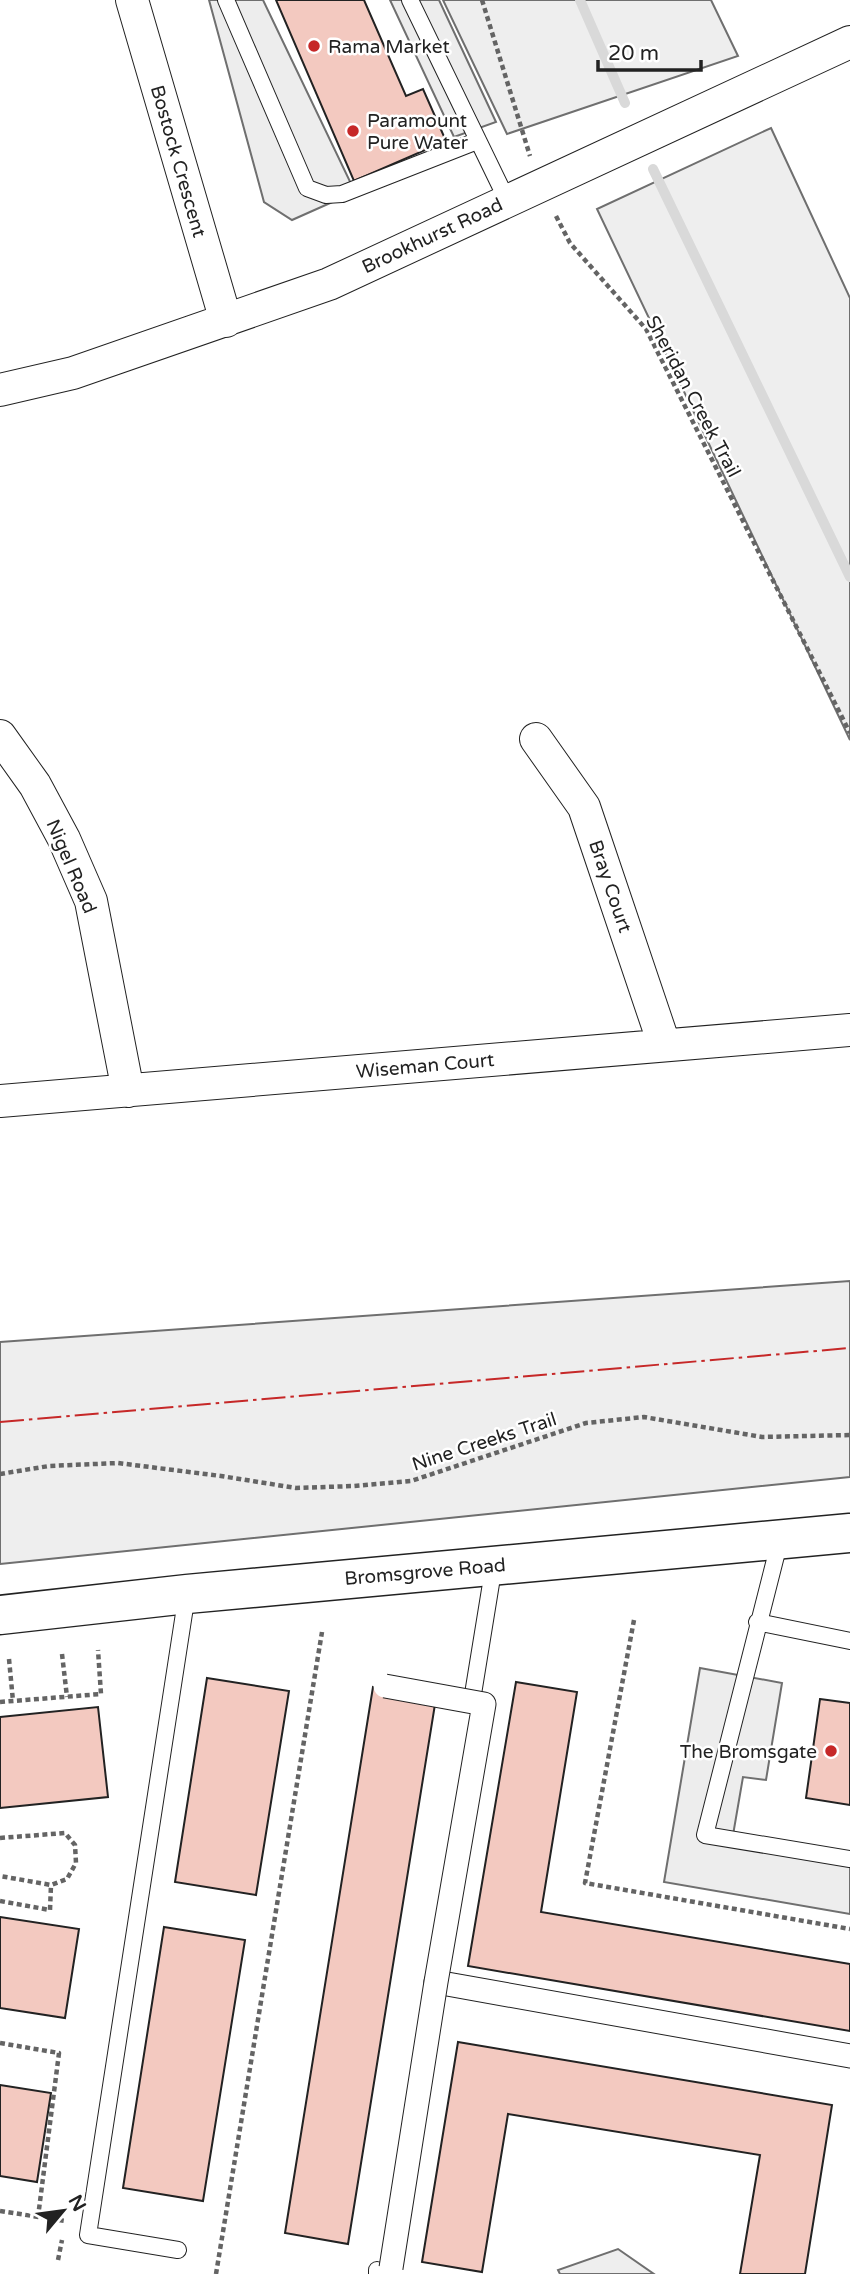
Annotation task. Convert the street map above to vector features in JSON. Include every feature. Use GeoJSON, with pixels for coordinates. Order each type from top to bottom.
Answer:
{"type":"FeatureCollection","features":[{"type":"Feature","properties":{"kind":"street","name":"Bostock Crescent"},"geometry":{"type":"LineString","coordinates":[[132,0],[226,321]]}},
{"type":"Feature","properties":{"kind":"street","name":"Brookhurst Road"},"geometry":{"type":"LineString","coordinates":[[0,390],[73,373],[329,284],[850,42]]}},
{"type":"Feature","properties":{"kind":"street","name":"Nigel Road"},"geometry":{"type":"LineString","coordinates":[[0,736],[35,785],[64,839],[91,901],[128,1091]]}},
{"type":"Feature","properties":{"kind":"street","name":"Bray Court"},"geometry":{"type":"LineString","coordinates":[[536,739],[584,807],[664,1044]]}},
{"type":"Feature","properties":{"kind":"street","name":"Wiseman Court"},"geometry":{"type":"LineString","coordinates":[[0,1101],[850,1030]]}},
{"type":"Feature","properties":{"kind":"street","name":"Bromsgrove Road"},"geometry":{"type":"LineString","coordinates":[[0,1615],[187,1594],[850,1533]]}},
{"type":"Feature","properties":{"kind":"street"},"geometry":{"type":"LineString","coordinates":[[382,2271],[484,1704],[384,1686]]}},
{"type":"Feature","properties":{"kind":"street"},"geometry":{"type":"LineString","coordinates":[[436,1982],[850,2056]]}},
{"type":"Feature","properties":{"kind":"lane"},"geometry":{"type":"LineString","coordinates":[[226,0],[307,188],[326,195],[342,194],[477,141]]}},
{"type":"Feature","properties":{"kind":"lane"},"geometry":{"type":"LineString","coordinates":[[410,0],[508,200]]}},
{"type":"Feature","properties":{"kind":"lane"},"geometry":{"type":"LineString","coordinates":[[780,1539],[705,1835],[850,1859]]}},
{"type":"Feature","properties":{"kind":"lane"},"geometry":{"type":"LineString","coordinates":[[473,1694],[494,1565]]}},
{"type":"Feature","properties":{"kind":"lane"},"geometry":{"type":"LineString","coordinates":[[178,2250],[88,2235],[187,1594]]}},
{"type":"Feature","properties":{"kind":"lane"},"geometry":{"type":"LineString","coordinates":[[757,1622],[850,1641]]}},
{"type":"Feature","properties":{"kind":"path","name":"Sheridan Creek Trail"},"geometry":{"type":"LineString","coordinates":[[482,0],[540,186],[570,243],[646,329],[850,733]]}},
{"type":"Feature","properties":{"kind":"path","name":"Nine Creeks Trail"},"geometry":{"type":"LineString","coordinates":[[0,1474],[50,1466],[118,1464],[296,1488],[354,1486],[411,1481],[586,1423],[644,1418],[762,1437],[850,1435]]}},
{"type":"Feature","properties":{"kind":"path"},"geometry":{"type":"LineString","coordinates":[[634,1620],[585,1883],[850,1929]]}},
{"type":"Feature","properties":{"kind":"path"},"geometry":{"type":"LineString","coordinates":[[216,2274],[323,1632]]}},
{"type":"Feature","properties":{"kind":"path"},"geometry":{"type":"LineString","coordinates":[[0,1703],[101,1694],[98,1650]]}},
{"type":"Feature","properties":{"kind":"path"},"geometry":{"type":"LineString","coordinates":[[62,1654],[67,1697]]}},
{"type":"Feature","properties":{"kind":"path"},"geometry":{"type":"LineString","coordinates":[[9,1659],[13,1701]]}},
{"type":"Feature","properties":{"kind":"path"},"geometry":{"type":"LineString","coordinates":[[0,1838],[65,1833],[75,1845],[76,1863],[67,1879],[51,1885],[0,1876]]}},
{"type":"Feature","properties":{"kind":"path"},"geometry":{"type":"LineString","coordinates":[[0,1901],[50,1909],[51,1885]]}},
{"type":"Feature","properties":{"kind":"path"},"geometry":{"type":"LineString","coordinates":[[0,2043],[59,2053],[38,2217]]}},
{"type":"Feature","properties":{"kind":"path"},"geometry":{"type":"LineString","coordinates":[[0,2211],[65,2221]]}},
{"type":"Feature","properties":{"kind":"path"},"geometry":{"type":"LineString","coordinates":[[58,2260],[63,2234]]}},
{"type":"Feature","properties":{"kind":"shaded area"},"geometry":{"type":"Polygon","coordinates":[[[209,0],[263,0],[355,192],[292,220],[264,202],[209,0]]]}},
{"type":"Feature","properties":{"kind":"shaded area"},"geometry":{"type":"Polygon","coordinates":[[[390,0],[439,0],[496,122],[454,137],[390,0]]]}},
{"type":"Feature","properties":{"kind":"shaded area"},"geometry":{"type":"Polygon","coordinates":[[[443,0],[711,0],[738,56],[507,134],[443,0]]]}},
{"type":"Feature","properties":{"kind":"shaded area"},"geometry":{"type":"Polygon","coordinates":[[[771,128],[850,298],[850,740],[597,209],[771,128]]]}},
{"type":"Feature","properties":{"kind":"shaded area"},"geometry":{"type":"Polygon","coordinates":[[[850,1281],[850,1477],[0,1564],[0,1342],[850,1281]]]}},
{"type":"Feature","properties":{"kind":"shaded area"},"geometry":{"type":"Polygon","coordinates":[[[700,1668],[782,1683],[766,1780],[743,1777],[733,1835],[850,1855],[850,1914],[664,1882],[700,1668]]]}},
{"type":"Feature","properties":{"kind":"shaded area"},"geometry":{"type":"Polygon","coordinates":[[[618,2249],[654,2274],[560,2274],[558,2270],[618,2249]]]}},
{"type":"Feature","properties":{"kind":"building"},"geometry":{"type":"Polygon","coordinates":[[[276,0],[364,0],[406,96],[423,89],[446,141],[354,181],[276,0]]]}},
{"type":"Feature","properties":{"kind":"building"},"geometry":{"type":"Polygon","coordinates":[[[207,1678],[289,1691],[256,1895],[175,1882],[207,1678]]]}},
{"type":"Feature","properties":{"kind":"building"},"geometry":{"type":"Polygon","coordinates":[[[516,1682],[577,1692],[541,1912],[850,1964],[850,2031],[468,1966],[516,1682]]]}},
{"type":"Feature","properties":{"kind":"building"},"geometry":{"type":"Polygon","coordinates":[[[373,1687],[436,1698],[348,2244],[285,2233],[373,1687]]]}},
{"type":"Feature","properties":{"kind":"building","name":"The Bromsgate"},"geometry":{"type":"Polygon","coordinates":[[[820,1699],[850,1703],[850,1805],[806,1798],[820,1699]]]}},
{"type":"Feature","properties":{"kind":"building"},"geometry":{"type":"Polygon","coordinates":[[[98,1707],[108,1797],[0,1808],[0,1717],[98,1707]]]}},
{"type":"Feature","properties":{"kind":"building"},"geometry":{"type":"Polygon","coordinates":[[[0,1917],[79,1929],[65,2018],[0,2008],[0,1917]]]}},
{"type":"Feature","properties":{"kind":"building"},"geometry":{"type":"Polygon","coordinates":[[[164,1927],[245,1940],[203,2201],[123,2188],[164,1927]]]}},
{"type":"Feature","properties":{"kind":"building"},"geometry":{"type":"Polygon","coordinates":[[[458,2042],[832,2105],[805,2274],[740,2274],[760,2155],[508,2114],[482,2272],[422,2262],[458,2042]]]}},
{"type":"Feature","properties":{"kind":"building"},"geometry":{"type":"Polygon","coordinates":[[[0,2085],[51,2093],[37,2182],[0,2176],[0,2085]]]}},
{"type":"Feature","properties":{"kind":"waterway"},"geometry":{"type":"LineString","coordinates":[[580,0],[625,103]]}},
{"type":"Feature","properties":{"kind":"waterway"},"geometry":{"type":"LineString","coordinates":[[653,169],[850,577]]}},
{"type":"Feature","properties":{"kind":"power"},"geometry":{"type":"LineString","coordinates":[[0,1422],[850,1348]]}},
{"type":"Feature","properties":{"kind":"place","name":"Rama Market"},"geometry":{"type":"Point","coordinates":[314,46]}},
{"type":"Feature","properties":{"kind":"place","name":"Paramount Pure Water"},"geometry":{"type":"Point","coordinates":[353,131]}},
{"type":"Feature","properties":{"kind":"place","name":"The Bromsgate"},"geometry":{"type":"Point","coordinates":[831,1751]}}]}
